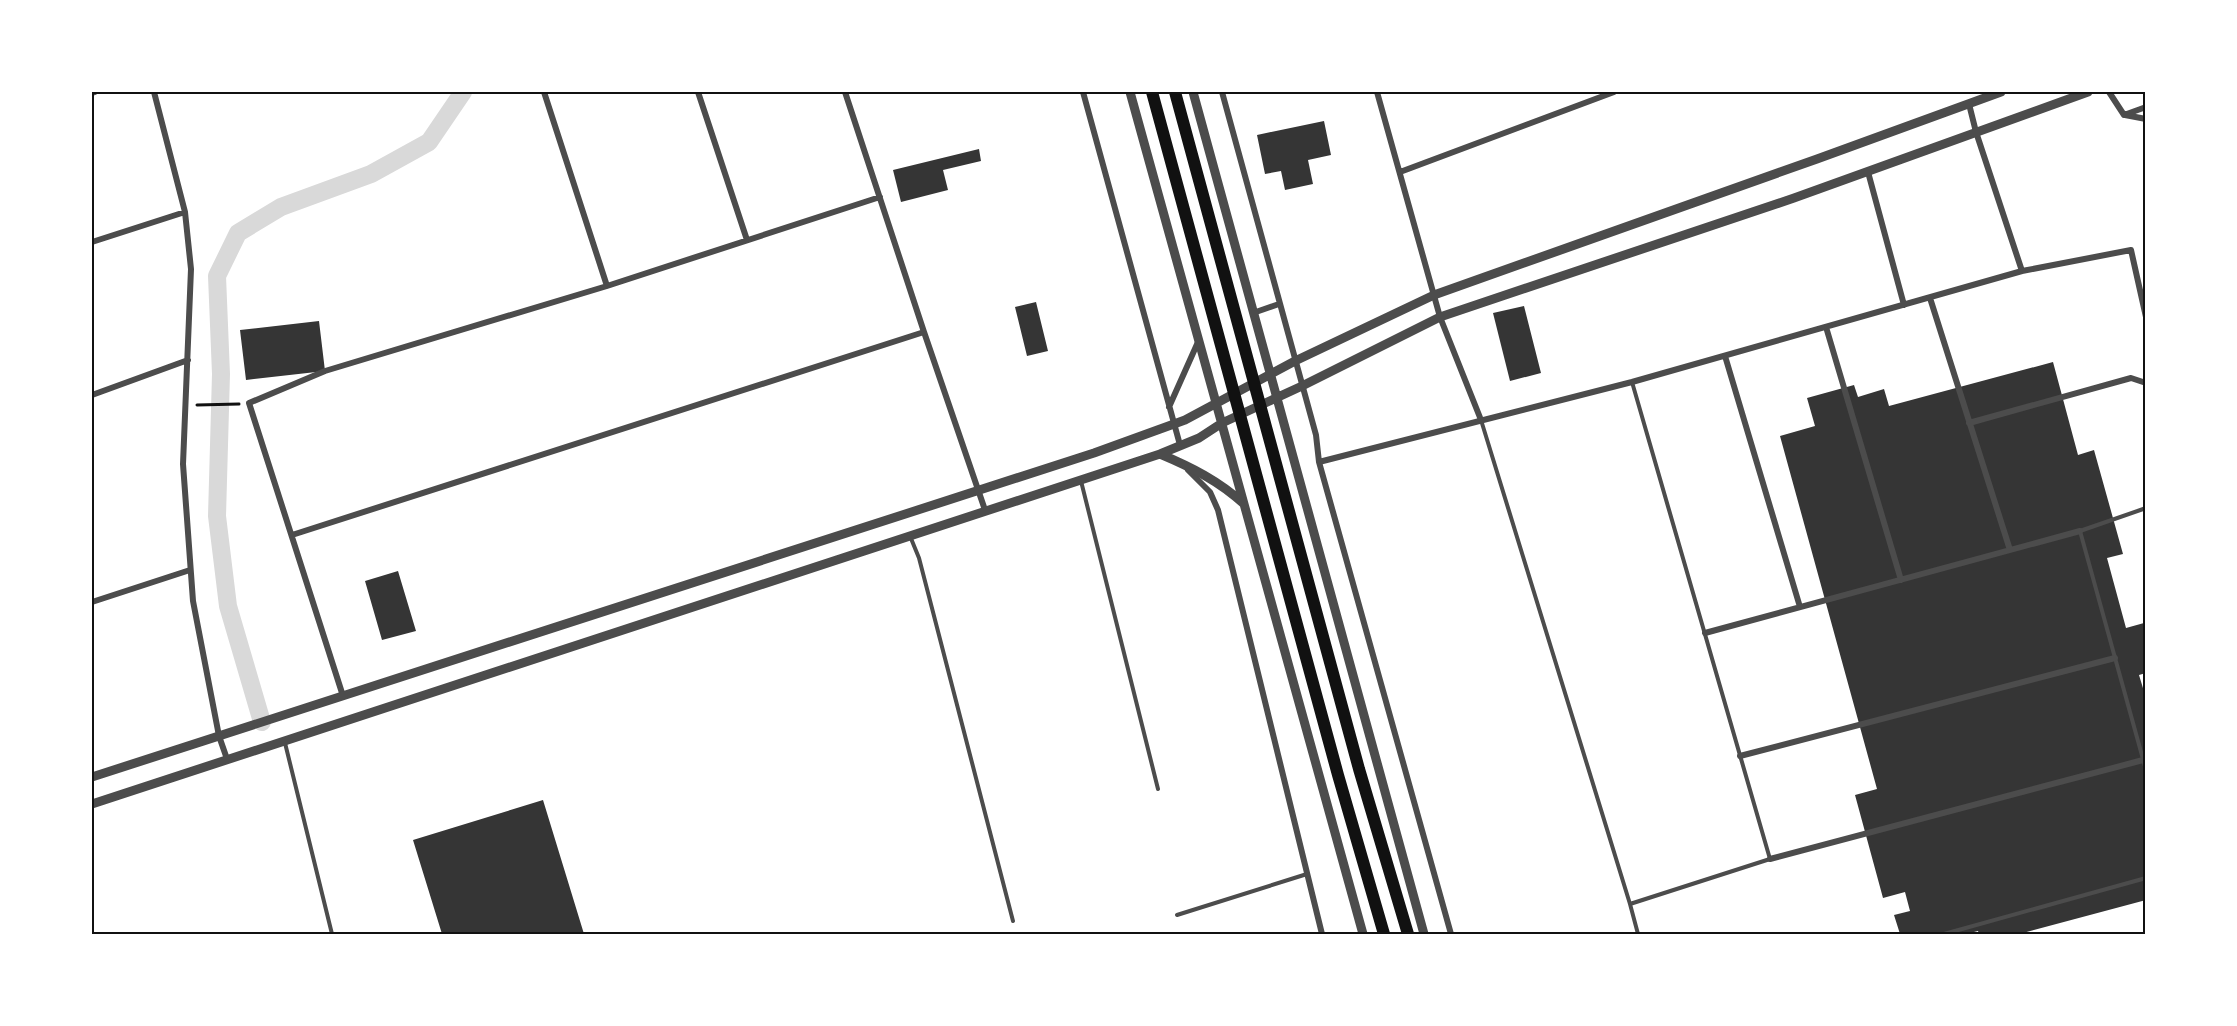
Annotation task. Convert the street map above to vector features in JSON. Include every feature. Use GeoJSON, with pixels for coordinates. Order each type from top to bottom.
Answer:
{"type":"FeatureCollection","features":[{"type":"Feature","properties":{"kind":"main road"},"geometry":{"type":"LineString","coordinates":[[1152,92],[1338,775],[1384,934]]}},
{"type":"Feature","properties":{"kind":"main road"},"geometry":{"type":"LineString","coordinates":[[1175,92],[1359,769],[1407,934]]}},
{"type":"Feature","properties":{"kind":"street"},"geometry":{"type":"LineString","coordinates":[[154,92],[185,212],[191,269],[183,464],[190,570],[193,601],[219,736],[227,759]]}},
{"type":"Feature","properties":{"kind":"street"},"geometry":{"type":"LineString","coordinates":[[544,92],[607,286]]}},
{"type":"Feature","properties":{"kind":"street"},"geometry":{"type":"LineString","coordinates":[[698,92],[747,240]]}},
{"type":"Feature","properties":{"kind":"street"},"geometry":{"type":"LineString","coordinates":[[846,92],[985,510]]}},
{"type":"Feature","properties":{"kind":"street"},"geometry":{"type":"LineString","coordinates":[[1083,92],[1180,445]]}},
{"type":"Feature","properties":{"kind":"street"},"geometry":{"type":"LineString","coordinates":[[1130,92],[1363,934]]}},
{"type":"Feature","properties":{"kind":"street"},"geometry":{"type":"LineString","coordinates":[[1193,92],[1424,934]]}},
{"type":"Feature","properties":{"kind":"street"},"geometry":{"type":"LineString","coordinates":[[1222,92],[1316,435],[1319,462],[1451,934]]}},
{"type":"Feature","properties":{"kind":"street"},"geometry":{"type":"LineString","coordinates":[[1377,92],[1440,317],[1481,420]]}},
{"type":"Feature","properties":{"kind":"street"},"geometry":{"type":"LineString","coordinates":[[1400,172],[1614,92]]}},
{"type":"Feature","properties":{"kind":"street"},"geometry":{"type":"LineString","coordinates":[[92,777],[1094,453],[1173,424],[1295,361],[1434,295],[2001,92]]}},
{"type":"Feature","properties":{"kind":"street"},"geometry":{"type":"LineString","coordinates":[[92,804],[1160,454],[1199,438],[1222,423],[1440,317],[1868,172],[2088,92]]}},
{"type":"Feature","properties":{"kind":"street"},"geometry":{"type":"LineString","coordinates":[[2109,92],[2124,115],[2145,119]]}},
{"type":"Feature","properties":{"kind":"street"},"geometry":{"type":"LineString","coordinates":[[1969,104],[2022,271]]}},
{"type":"Feature","properties":{"kind":"street"},"geometry":{"type":"LineString","coordinates":[[2124,115],[2145,106]]}},
{"type":"Feature","properties":{"kind":"street"},"geometry":{"type":"LineString","coordinates":[[1868,172],[1904,305]]}},
{"type":"Feature","properties":{"kind":"street"},"geometry":{"type":"LineString","coordinates":[[343,696],[249,403],[325,371],[607,286],[880,197]]}},
{"type":"Feature","properties":{"kind":"street"},"geometry":{"type":"LineString","coordinates":[[92,242],[185,212]]}},
{"type":"Feature","properties":{"kind":"street"},"geometry":{"type":"LineString","coordinates":[[1319,462],[1632,382],[2022,271],[2131,250],[2145,316]]}},
{"type":"Feature","properties":{"kind":"street"},"geometry":{"type":"LineString","coordinates":[[1930,298],[2010,550]]}},
{"type":"Feature","properties":{"kind":"street"},"geometry":{"type":"LineString","coordinates":[[1254,313],[1280,304]]}},
{"type":"Feature","properties":{"kind":"street"},"geometry":{"type":"LineString","coordinates":[[1826,327],[1901,580]]}},
{"type":"Feature","properties":{"kind":"street"},"geometry":{"type":"LineString","coordinates":[[292,535],[924,332]]}},
{"type":"Feature","properties":{"kind":"street"},"geometry":{"type":"LineString","coordinates":[[1169,407],[1199,341]]}},
{"type":"Feature","properties":{"kind":"street"},"geometry":{"type":"LineString","coordinates":[[1725,356],[1800,607]]}},
{"type":"Feature","properties":{"kind":"street"},"geometry":{"type":"LineString","coordinates":[[92,395],[188,360]]}},
{"type":"Feature","properties":{"kind":"street"},"geometry":{"type":"LineString","coordinates":[[1969,423],[2131,378],[2145,384]]}},
{"type":"Feature","properties":{"kind":"street"},"geometry":{"type":"LineString","coordinates":[[1160,454],[1198,471],[1226,488],[1244,504]]}},
{"type":"Feature","properties":{"kind":"street"},"geometry":{"type":"LineString","coordinates":[[1180,463],[1210,492],[1218,510],[1322,934]]}},
{"type":"Feature","properties":{"kind":"street"},"geometry":{"type":"LineString","coordinates":[[1705,633],[2080,531]]}},
{"type":"Feature","properties":{"kind":"street"},"geometry":{"type":"LineString","coordinates":[[92,602],[190,570]]}},
{"type":"Feature","properties":{"kind":"street"},"geometry":{"type":"LineString","coordinates":[[1740,756],[2115,658]]}},
{"type":"Feature","properties":{"kind":"street"},"geometry":{"type":"LineString","coordinates":[[1770,859],[2143,760]]}},
{"type":"Feature","properties":{"kind":"lane"},"geometry":{"type":"LineString","coordinates":[[1630,904],[1770,859],[1632,382]]}},
{"type":"Feature","properties":{"kind":"lane"},"geometry":{"type":"LineString","coordinates":[[1481,420],[1638,934]]}},
{"type":"Feature","properties":{"kind":"lane"},"geometry":{"type":"LineString","coordinates":[[1080,479],[1158,789]]}},
{"type":"Feature","properties":{"kind":"lane"},"geometry":{"type":"LineString","coordinates":[[2145,508],[2080,531],[2145,770]]}},
{"type":"Feature","properties":{"kind":"lane"},"geometry":{"type":"LineString","coordinates":[[910,535],[922,570],[1013,921]]}},
{"type":"Feature","properties":{"kind":"lane"},"geometry":{"type":"LineString","coordinates":[[285,742],[332,934]]}},
{"type":"Feature","properties":{"kind":"lane"},"geometry":{"type":"LineString","coordinates":[[1176,915],[1307,874]]}},
{"type":"Feature","properties":{"kind":"lane"},"geometry":{"type":"LineString","coordinates":[[1944,934],[2145,878]]}},
{"type":"Feature","properties":{"kind":"path"},"geometry":{"type":"LineString","coordinates":[[206,405],[237,405]]}},
{"type":"Feature","properties":{"kind":"building"},"geometry":{"type":"Polygon","coordinates":[[[1324,121],[1331,155],[1308,160],[1313,184],[1285,190],[1281,171],[1265,174],[1257,135],[1324,121]]]}},
{"type":"Feature","properties":{"kind":"building"},"geometry":{"type":"Polygon","coordinates":[[[979,149],[981,161],[943,170],[948,190],[901,202],[893,170],[979,149]]]}},
{"type":"Feature","properties":{"kind":"building"},"geometry":{"type":"Polygon","coordinates":[[[1036,302],[1048,351],[1027,356],[1015,307],[1036,302]]]}},
{"type":"Feature","properties":{"kind":"building"},"geometry":{"type":"Polygon","coordinates":[[[1524,306],[1541,373],[1510,381],[1493,313],[1524,306]]]}},
{"type":"Feature","properties":{"kind":"building"},"geometry":{"type":"Polygon","coordinates":[[[319,321],[325,371],[246,380],[240,330],[319,321]]]}},
{"type":"Feature","properties":{"kind":"building"},"geometry":{"type":"Polygon","coordinates":[[[2053,362],[2078,455],[2094,450],[2123,554],[2107,558],[2126,628],[2144,623],[2146,628],[2146,673],[2139,675],[2146,698],[2146,900],[2019,934],[1979,934],[1978,931],[1966,934],[1900,934],[1894,915],[1910,911],[1905,892],[1883,898],[1855,795],[1877,789],[1780,436],[1815,426],[1807,398],[1854,385],[1858,397],[1884,389],[1889,406],[2053,362]]]}},
{"type":"Feature","properties":{"kind":"building"},"geometry":{"type":"Polygon","coordinates":[[[398,571],[416,631],[382,640],[365,581],[398,571]]]}},
{"type":"Feature","properties":{"kind":"building"},"geometry":{"type":"Polygon","coordinates":[[[543,800],[584,934],[442,934],[413,840],[543,800]]]}},
{"type":"Feature","properties":{"kind":"waterway"},"geometry":{"type":"LineString","coordinates":[[262,722],[228,606],[217,516],[221,374],[217,276],[238,233],[281,207],[371,174],[429,142],[463,92]]}}]}
